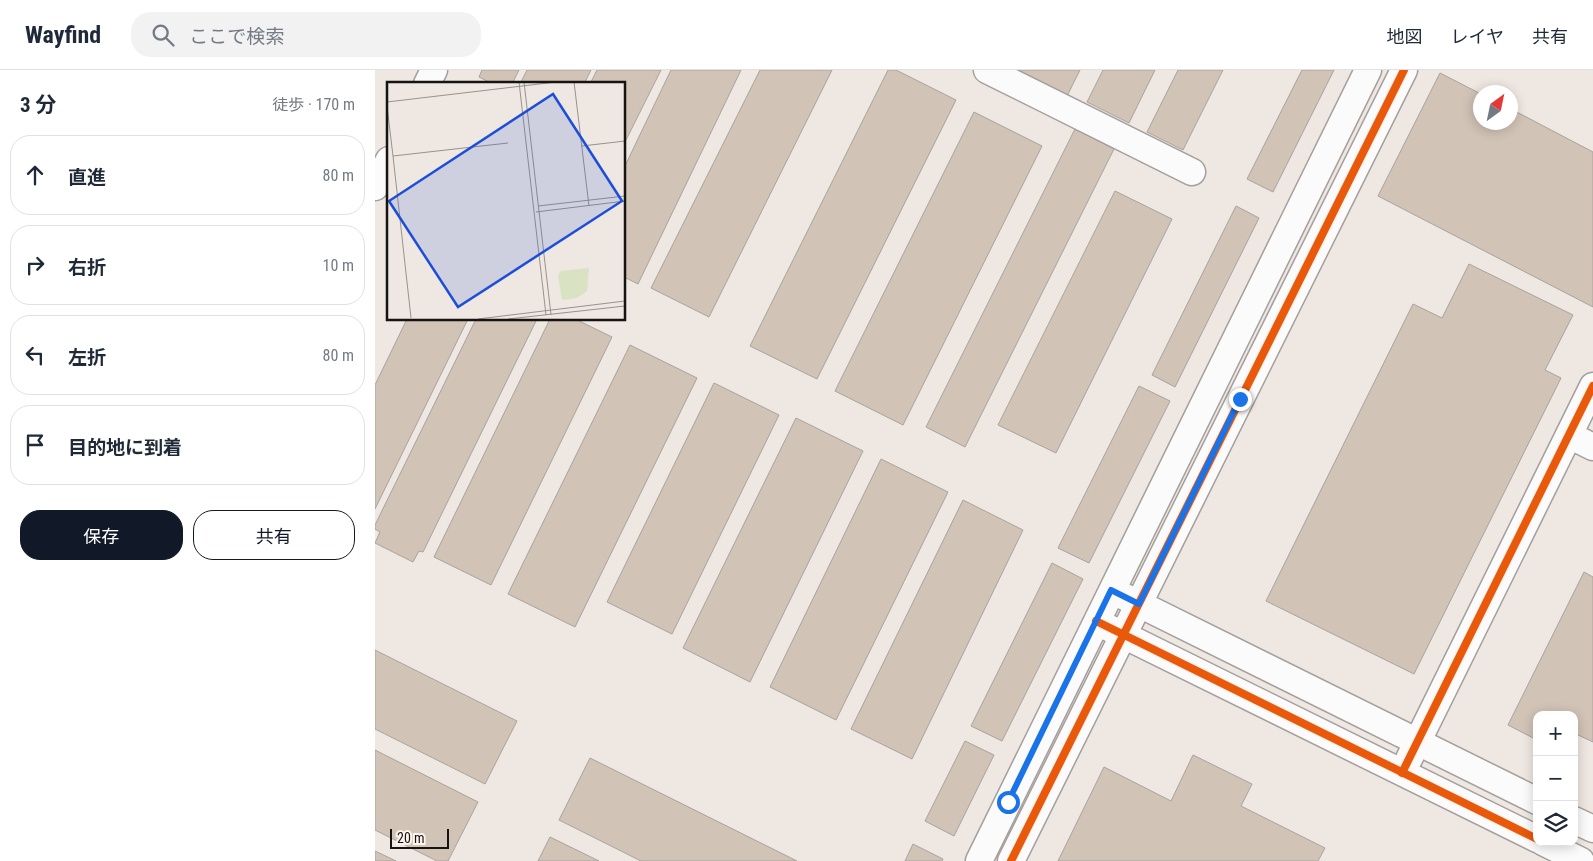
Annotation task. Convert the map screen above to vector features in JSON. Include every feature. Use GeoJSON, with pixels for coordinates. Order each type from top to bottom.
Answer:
{"type":"FeatureCollection","features":[{"type":"Feature","properties":{"kind":"street"},"geometry":{"type":"LineString","coordinates":[[428,82],[434,70]]}},
{"type":"Feature","properties":{"kind":"street"},"geometry":{"type":"LineString","coordinates":[[987,70],[1192,172]]}},
{"type":"Feature","properties":{"kind":"street"},"geometry":{"type":"LineString","coordinates":[[979,861],[1368,70]]}},
{"type":"Feature","properties":{"kind":"street"},"geometry":{"type":"LineString","coordinates":[[1011,861],[1403,70]]}},
{"type":"Feature","properties":{"kind":"street"},"geometry":{"type":"LineString","coordinates":[[375,187],[387,164]]}},
{"type":"Feature","properties":{"kind":"street"},"geometry":{"type":"LineString","coordinates":[[1403,773],[1593,386]]}},
{"type":"Feature","properties":{"kind":"street"},"geometry":{"type":"LineString","coordinates":[[1569,435],[1593,447]]}},
{"type":"Feature","properties":{"kind":"street"},"geometry":{"type":"LineString","coordinates":[[1111,590],[1533,799]]}},
{"type":"Feature","properties":{"kind":"street"},"geometry":{"type":"LineString","coordinates":[[1096,621],[1533,837]]}},
{"type":"Feature","properties":{"kind":"street"},"geometry":{"type":"LineString","coordinates":[[1578,822],[1593,829]]}},
{"type":"Feature","properties":{"kind":"street"},"geometry":{"type":"LineString","coordinates":[[1551,846],[1581,861]]}},
{"type":"Feature","properties":{"kind":"building"},"geometry":{"type":"Polygon","coordinates":[[[482,70],[519,70],[513,82],[489,82],[479,77],[482,70]]]}},
{"type":"Feature","properties":{"kind":"building"},"geometry":{"type":"Polygon","coordinates":[[[527,70],[591,70],[585,82],[521,82],[527,70]]]}},
{"type":"Feature","properties":{"kind":"building"},"geometry":{"type":"Polygon","coordinates":[[[597,70],[661,70],[625,142],[625,82],[591,82],[597,70]]]}},
{"type":"Feature","properties":{"kind":"building"},"geometry":{"type":"Polygon","coordinates":[[[671,70],[741,70],[638,284],[625,278],[625,166],[671,70]]]}},
{"type":"Feature","properties":{"kind":"building"},"geometry":{"type":"Polygon","coordinates":[[[760,70],[832,70],[709,317],[651,288],[760,70]]]}},
{"type":"Feature","properties":{"kind":"building"},"geometry":{"type":"Polygon","coordinates":[[[888,70],[896,70],[956,100],[817,379],[750,346],[888,70]]]}},
{"type":"Feature","properties":{"kind":"building"},"geometry":{"type":"Polygon","coordinates":[[[1015,70],[1080,70],[1067,96],[1015,70]]]}},
{"type":"Feature","properties":{"kind":"building"},"geometry":{"type":"Polygon","coordinates":[[[1103,70],[1155,70],[1129,123],[1087,102],[1103,70]]]}},
{"type":"Feature","properties":{"kind":"building"},"geometry":{"type":"Polygon","coordinates":[[[1178,70],[1223,70],[1183,150],[1147,132],[1178,70]]]}},
{"type":"Feature","properties":{"kind":"building"},"geometry":{"type":"Polygon","coordinates":[[[1302,70],[1334,70],[1273,192],[1247,179],[1302,70]]]}},
{"type":"Feature","properties":{"kind":"building"},"geometry":{"type":"Polygon","coordinates":[[[1440,73],[1473,90],[1473,130],[1518,130],[1518,113],[1593,152],[1593,307],[1378,196],[1440,73]]]}},
{"type":"Feature","properties":{"kind":"building"},"geometry":{"type":"Polygon","coordinates":[[[974,112],[1042,146],[903,425],[835,391],[974,112]]]}},
{"type":"Feature","properties":{"kind":"building"},"geometry":{"type":"Polygon","coordinates":[[[1075,129],[1114,149],[965,447],[926,427],[1075,129]]]}},
{"type":"Feature","properties":{"kind":"building"},"geometry":{"type":"Polygon","coordinates":[[[1115,191],[1172,219],[1056,453],[998,425],[1115,191]]]}},
{"type":"Feature","properties":{"kind":"building"},"geometry":{"type":"Polygon","coordinates":[[[1236,206],[1259,218],[1175,387],[1152,375],[1236,206]]]}},
{"type":"Feature","properties":{"kind":"building"},"geometry":{"type":"Polygon","coordinates":[[[1469,264],[1573,315],[1545,370],[1561,378],[1414,674],[1266,601],[1413,304],[1442,318],[1469,264]]]}},
{"type":"Feature","properties":{"kind":"building"},"geometry":{"type":"Polygon","coordinates":[[[407,320],[468,320],[375,509],[375,385],[407,320]]]}},
{"type":"Feature","properties":{"kind":"building"},"geometry":{"type":"Polygon","coordinates":[[[476,320],[537,320],[423,552],[419,551],[413,562],[375,543],[380,532],[375,529],[375,525],[476,320]]]}},
{"type":"Feature","properties":{"kind":"building"},"geometry":{"type":"Polygon","coordinates":[[[550,320],[577,320],[612,337],[491,585],[434,557],[550,320]]]}},
{"type":"Feature","properties":{"kind":"building"},"geometry":{"type":"Polygon","coordinates":[[[630,345],[697,378],[575,627],[508,594],[630,345]]]}},
{"type":"Feature","properties":{"kind":"building"},"geometry":{"type":"Polygon","coordinates":[[[714,383],[779,415],[672,634],[607,602],[714,383]]]}},
{"type":"Feature","properties":{"kind":"building"},"geometry":{"type":"Polygon","coordinates":[[[1139,386],[1170,401],[1089,563],[1058,548],[1139,386]]]}},
{"type":"Feature","properties":{"kind":"building"},"geometry":{"type":"Polygon","coordinates":[[[796,418],[863,451],[750,682],[683,648],[796,418]]]}},
{"type":"Feature","properties":{"kind":"building"},"geometry":{"type":"Polygon","coordinates":[[[881,459],[948,492],[836,720],[770,687],[881,459]]]}},
{"type":"Feature","properties":{"kind":"building"},"geometry":{"type":"Polygon","coordinates":[[[963,500],[1023,530],[912,759],[851,729],[963,500]]]}},
{"type":"Feature","properties":{"kind":"building"},"geometry":{"type":"Polygon","coordinates":[[[1052,563],[1083,579],[1002,741],[971,726],[1052,563]]]}},
{"type":"Feature","properties":{"kind":"building"},"geometry":{"type":"Polygon","coordinates":[[[1584,572],[1593,577],[1593,742],[1578,735],[1578,711],[1533,711],[1533,738],[1508,725],[1584,572]]]}},
{"type":"Feature","properties":{"kind":"building"},"geometry":{"type":"Polygon","coordinates":[[[375,650],[517,721],[485,784],[375,729],[375,650]]]}},
{"type":"Feature","properties":{"kind":"building"},"geometry":{"type":"Polygon","coordinates":[[[965,741],[994,755],[954,836],[925,821],[965,741]]]}},
{"type":"Feature","properties":{"kind":"building"},"geometry":{"type":"Polygon","coordinates":[[[375,750],[478,802],[448,861],[437,861],[375,830],[375,750]]]}},
{"type":"Feature","properties":{"kind":"building"},"geometry":{"type":"Polygon","coordinates":[[[1193,755],[1252,784],[1241,806],[1325,848],[1318,861],[1058,861],[1104,767],[1171,801],[1193,755]]]}},
{"type":"Feature","properties":{"kind":"building"},"geometry":{"type":"Polygon","coordinates":[[[590,758],[797,861],[641,861],[559,820],[590,758]]]}},
{"type":"Feature","properties":{"kind":"building"},"geometry":{"type":"Polygon","coordinates":[[[550,837],[599,861],[538,861],[550,837]]]}},
{"type":"Feature","properties":{"kind":"building"},"geometry":{"type":"Polygon","coordinates":[[[913,844],[943,859],[942,861],[905,861],[913,844]]]}},
{"type":"Feature","properties":{"kind":"building"},"geometry":{"type":"Polygon","coordinates":[[[375,851],[396,861],[375,861],[375,851]]]}},
{"type":"Feature","properties":{"kind":"cycle path"},"geometry":{"type":"LineString","coordinates":[[1011,861],[1404,70]]}},
{"type":"Feature","properties":{"kind":"cycle path"},"geometry":{"type":"LineString","coordinates":[[1402,773],[1593,386]]}},
{"type":"Feature","properties":{"kind":"cycle path"},"geometry":{"type":"LineString","coordinates":[[1096,621],[1533,837]]}},
{"type":"Feature","properties":{"kind":"route"},"geometry":{"type":"LineString","coordinates":[[1008,802],[1111,590],[1139,604],[1240,399]]}}]}
